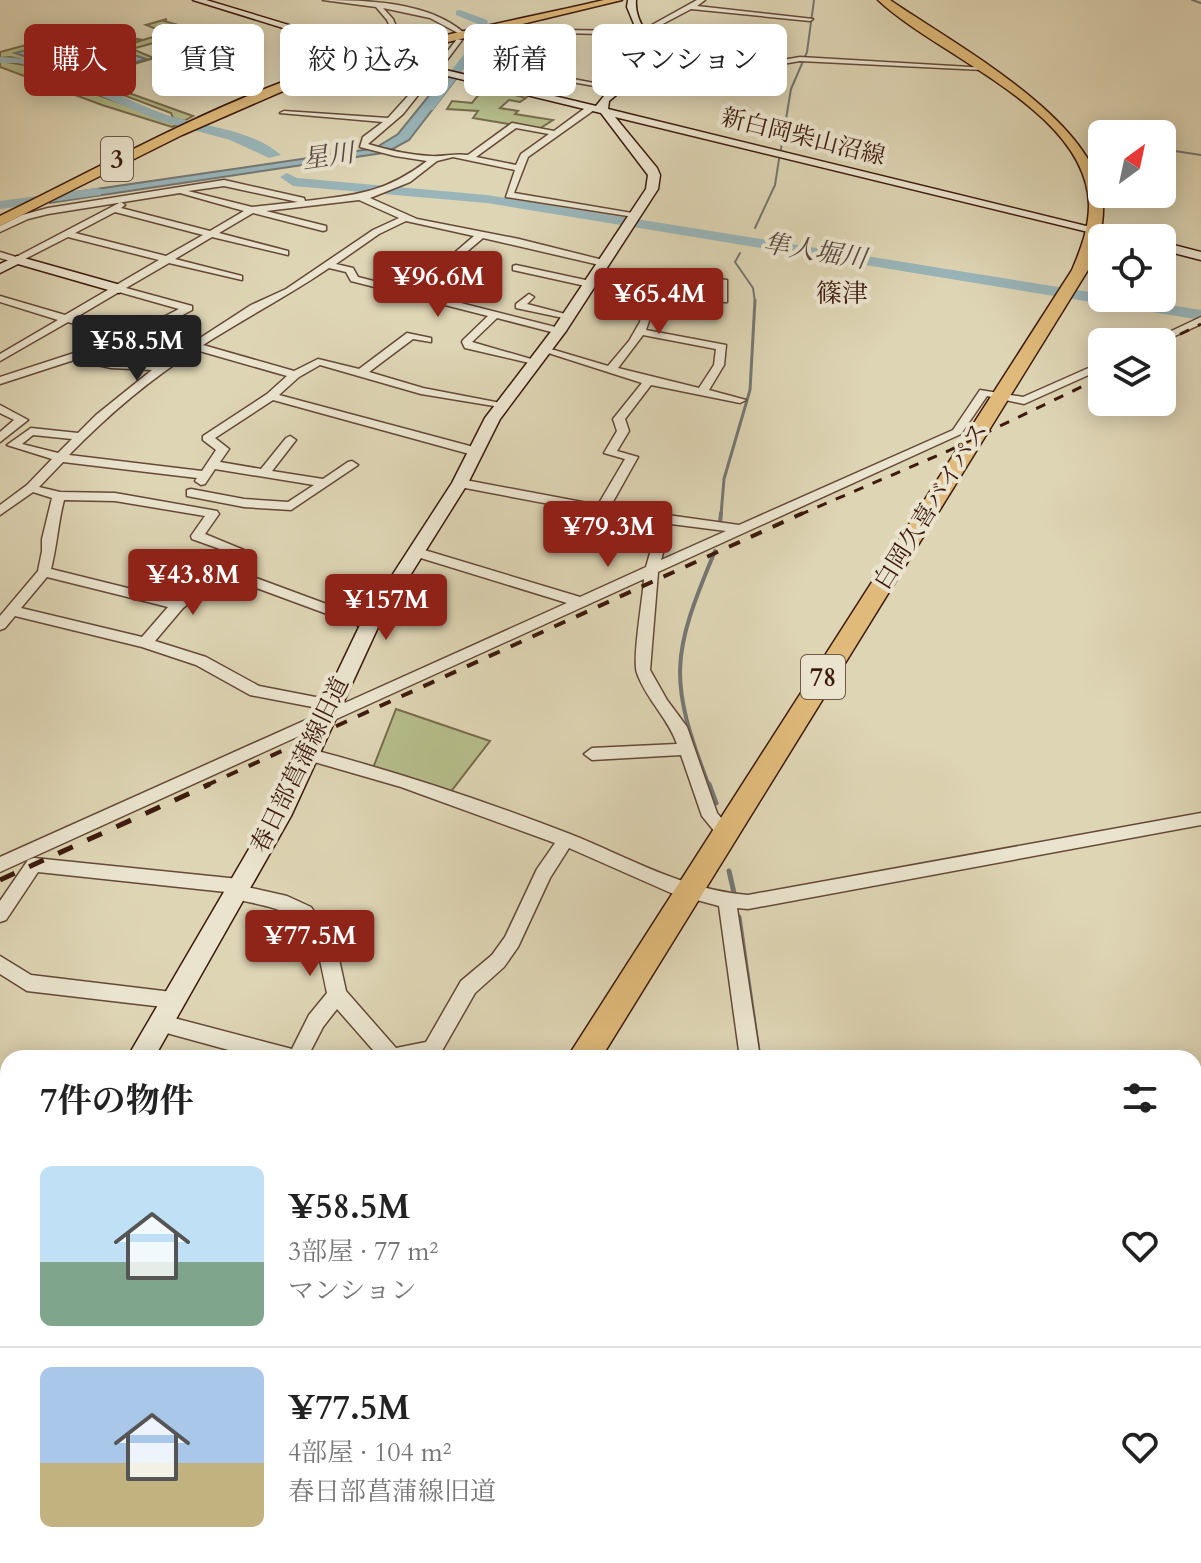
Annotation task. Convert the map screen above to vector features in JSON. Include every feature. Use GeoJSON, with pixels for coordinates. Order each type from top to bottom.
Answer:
{"type":"FeatureCollection","features":[{"type":"Feature","properties":{"kind":"main road","name":"3"},"geometry":{"type":"LineString","coordinates":[[513,24],[607,0]]}},
{"type":"Feature","properties":{"kind":"main road","name":"3"},"geometry":{"type":"LineString","coordinates":[[514,24],[617,0]]}},
{"type":"Feature","properties":{"kind":"main road","name":"白岡久喜バイパス"},"geometry":{"type":"LineString","coordinates":[[883,0],[1045,113],[1079,151],[1095,190],[1096,224]]}},
{"type":"Feature","properties":{"kind":"main road","name":"3"},"geometry":{"type":"LineString","coordinates":[[448,38],[463,35]]}},
{"type":"Feature","properties":{"kind":"main road","name":"3"},"geometry":{"type":"LineString","coordinates":[[5,219],[52,191],[280,87]]}},
{"type":"Feature","properties":{"kind":"main road","name":"3"},"geometry":{"type":"LineString","coordinates":[[5,219],[192,125]]}},
{"type":"Feature","properties":{"kind":"main road","name":"白岡久喜バイパス"},"geometry":{"type":"LineString","coordinates":[[588,1050],[1066,292],[1088,251]]}},
{"type":"Feature","properties":{"kind":"street"},"geometry":{"type":"LineString","coordinates":[[197,0],[280,24]]}},
{"type":"Feature","properties":{"kind":"street"},"geometry":{"type":"LineString","coordinates":[[326,0],[433,17],[463,35],[448,54]]}},
{"type":"Feature","properties":{"kind":"street"},"geometry":{"type":"LineString","coordinates":[[632,0],[631,7],[638,24]]}},
{"type":"Feature","properties":{"kind":"street"},"geometry":{"type":"LineString","coordinates":[[656,24],[702,0]]}},
{"type":"Feature","properties":{"kind":"street"},"geometry":{"type":"LineString","coordinates":[[692,7],[810,19]]}},
{"type":"Feature","properties":{"kind":"street"},"geometry":{"type":"LineString","coordinates":[[379,8],[392,24]]}},
{"type":"Feature","properties":{"kind":"street"},"geometry":{"type":"LineString","coordinates":[[592,32],[557,31],[554,53],[559,79],[592,84]]}},
{"type":"Feature","properties":{"kind":"street"},"geometry":{"type":"LineString","coordinates":[[787,62],[805,59],[983,68]]}},
{"type":"Feature","properties":{"kind":"street","name":"新白岡柴山沼線"},"geometry":{"type":"LineString","coordinates":[[448,73],[1088,228]]}},
{"type":"Feature","properties":{"kind":"street"},"geometry":{"type":"LineString","coordinates":[[412,96],[391,120],[366,139],[365,146],[434,159],[453,155],[471,157],[519,168]]}},
{"type":"Feature","properties":{"kind":"street"},"geometry":{"type":"LineString","coordinates":[[608,96],[596,109],[524,156],[509,195],[631,218]]}},
{"type":"Feature","properties":{"kind":"street","name":"春日部菖蒲線旧道"},"geometry":{"type":"LineString","coordinates":[[144,1050],[280,816],[370,625],[460,483],[502,406],[564,324],[652,189],[654,175],[596,109]]}},
{"type":"Feature","properties":{"kind":"street"},"geometry":{"type":"LineString","coordinates":[[284,113],[391,120]]}},
{"type":"Feature","properties":{"kind":"street"},"geometry":{"type":"LineString","coordinates":[[471,157],[515,125],[555,133]]}},
{"type":"Feature","properties":{"kind":"street"},"geometry":{"type":"LineString","coordinates":[[0,358],[252,210],[375,193],[398,184],[434,159]]}},
{"type":"Feature","properties":{"kind":"street"},"geometry":{"type":"LineString","coordinates":[[5,219],[232,184],[310,203]]}},
{"type":"Feature","properties":{"kind":"street"},"geometry":{"type":"LineString","coordinates":[[179,190],[323,228]]}},
{"type":"Feature","properties":{"kind":"street"},"geometry":{"type":"LineString","coordinates":[[0,269],[132,197]]}},
{"type":"Feature","properties":{"kind":"street"},"geometry":{"type":"LineString","coordinates":[[360,197],[405,218],[482,234],[597,273]]}},
{"type":"Feature","properties":{"kind":"street"},"geometry":{"type":"LineString","coordinates":[[114,209],[285,253]]}},
{"type":"Feature","properties":{"kind":"street"},"geometry":{"type":"LineString","coordinates":[[0,511],[31,488],[100,417],[162,367],[329,265],[376,232],[405,218]]}},
{"type":"Feature","properties":{"kind":"street"},"geometry":{"type":"LineString","coordinates":[[67,234],[239,278]]}},
{"type":"Feature","properties":{"kind":"street"},"geometry":{"type":"LineString","coordinates":[[441,302],[470,273],[443,267],[482,234]]}},
{"type":"Feature","properties":{"kind":"street"},"geometry":{"type":"LineString","coordinates":[[1176,250],[1201,256]]}},
{"type":"Feature","properties":{"kind":"street"},"geometry":{"type":"LineString","coordinates":[[0,255],[188,308],[131,338],[0,381]]}},
{"type":"Feature","properties":{"kind":"street"},"geometry":{"type":"LineString","coordinates":[[329,265],[350,270],[354,279],[494,316],[564,324]]}},
{"type":"Feature","properties":{"kind":"street"},"geometry":{"type":"LineString","coordinates":[[516,268],[674,282],[685,278],[724,282],[723,300],[652,297]]}},
{"type":"Feature","properties":{"kind":"street"},"geometry":{"type":"LineString","coordinates":[[611,369],[642,332],[652,297],[651,280]]}},
{"type":"Feature","properties":{"kind":"street"},"geometry":{"type":"LineString","coordinates":[[529,297],[520,306],[564,324]]}},
{"type":"Feature","properties":{"kind":"street"},"geometry":{"type":"LineString","coordinates":[[0,299],[131,338]]}},
{"type":"Feature","properties":{"kind":"street"},"geometry":{"type":"LineString","coordinates":[[494,316],[467,342],[469,346],[611,369],[649,381],[740,400]]}},
{"type":"Feature","properties":{"kind":"street"},"geometry":{"type":"LineString","coordinates":[[1176,331],[1201,320]]}},
{"type":"Feature","properties":{"kind":"street"},"geometry":{"type":"LineString","coordinates":[[642,332],[722,347],[719,365],[702,393]]}},
{"type":"Feature","properties":{"kind":"street"},"geometry":{"type":"LineString","coordinates":[[362,372],[411,335],[427,340]]}},
{"type":"Feature","properties":{"kind":"street"},"geometry":{"type":"LineString","coordinates":[[195,346],[295,375]]}},
{"type":"Feature","properties":{"kind":"street"},"geometry":{"type":"LineString","coordinates":[[0,347],[12,351]]}},
{"type":"Feature","properties":{"kind":"street"},"geometry":{"type":"LineString","coordinates":[[70,356],[111,365],[162,367]]}},
{"type":"Feature","properties":{"kind":"street"},"geometry":{"type":"LineString","coordinates":[[181,508],[223,449],[207,438],[318,362],[421,391],[502,406]]}},
{"type":"Feature","properties":{"kind":"street"},"geometry":{"type":"LineString","coordinates":[[0,865],[328,711],[580,602],[957,432],[984,392],[1024,401],[1088,371]]}},
{"type":"Feature","properties":{"kind":"street"},"geometry":{"type":"LineString","coordinates":[[602,510],[632,457],[610,453],[623,431],[619,419],[649,381]]}},
{"type":"Feature","properties":{"kind":"street"},"geometry":{"type":"LineString","coordinates":[[271,396],[477,452]]}},
{"type":"Feature","properties":{"kind":"street"},"geometry":{"type":"LineString","coordinates":[[0,438],[22,420],[1,409]]}},
{"type":"Feature","properties":{"kind":"street"},"geometry":{"type":"LineString","coordinates":[[81,437],[31,431],[13,445],[61,458],[265,472],[325,483]]}},
{"type":"Feature","properties":{"kind":"street"},"geometry":{"type":"LineString","coordinates":[[265,472],[290,440]]}},
{"type":"Feature","properties":{"kind":"street"},"geometry":{"type":"LineString","coordinates":[[191,493],[244,503],[291,506],[352,465]]}},
{"type":"Feature","properties":{"kind":"street"},"geometry":{"type":"LineString","coordinates":[[460,483],[602,510],[741,529]]}},
{"type":"Feature","properties":{"kind":"street"},"geometry":{"type":"LineString","coordinates":[[31,488],[59,496],[115,497],[213,514],[197,536],[244,553],[178,605],[145,643]]}},
{"type":"Feature","properties":{"kind":"street"},"geometry":{"type":"LineString","coordinates":[[0,625],[44,572],[49,551],[48,539],[59,496]]}},
{"type":"Feature","properties":{"kind":"street"},"geometry":{"type":"LineString","coordinates":[[666,520],[652,570],[643,670],[661,703],[679,727],[710,816],[725,832]]}},
{"type":"Feature","properties":{"kind":"street"},"geometry":{"type":"LineString","coordinates":[[416,552],[580,602]]}},
{"type":"Feature","properties":{"kind":"street"},"geometry":{"type":"LineString","coordinates":[[221,570],[370,625]]}},
{"type":"Feature","properties":{"kind":"street"},"geometry":{"type":"LineString","coordinates":[[44,572],[178,605]]}},
{"type":"Feature","properties":{"kind":"street"},"geometry":{"type":"LineString","coordinates":[[13,611],[145,643],[201,661],[255,691],[328,711]]}},
{"type":"Feature","properties":{"kind":"street"},"geometry":{"type":"LineString","coordinates":[[592,754],[687,749]]}},
{"type":"Feature","properties":{"kind":"street"},"geometry":{"type":"LineString","coordinates":[[310,755],[476,808],[566,840],[688,890],[727,902],[748,902],[1201,819]]}},
{"type":"Feature","properties":{"kind":"street"},"geometry":{"type":"LineString","coordinates":[[432,1050],[468,987],[498,961],[512,942],[543,874],[566,840]]}},
{"type":"Feature","properties":{"kind":"street"},"geometry":{"type":"LineString","coordinates":[[0,915],[34,865],[237,889],[287,903],[305,912],[326,941],[337,995],[385,1050]]}},
{"type":"Feature","properties":{"kind":"street"},"geometry":{"type":"LineString","coordinates":[[727,902],[749,1050]]}},
{"type":"Feature","properties":{"kind":"street"},"geometry":{"type":"LineString","coordinates":[[0,964],[27,983],[172,1000]]}},
{"type":"Feature","properties":{"kind":"street"},"geometry":{"type":"LineString","coordinates":[[299,1050],[337,995]]}},
{"type":"Feature","properties":{"kind":"street"},"geometry":{"type":"LineString","coordinates":[[159,1023],[263,1050]]}},
{"type":"Feature","properties":{"kind":"green space"},"geometry":{"type":"Polygon","coordinates":[[[167,19],[164,21],[174,24],[152,24],[152,27],[146,25],[167,19]]]}},
{"type":"Feature","properties":{"kind":"green space"},"geometry":{"type":"Polygon","coordinates":[[[152,37],[152,43],[136,48],[136,42],[140,41],[136,39],[152,37]]]}},
{"type":"Feature","properties":{"kind":"green space"},"geometry":{"type":"Polygon","coordinates":[[[24,46],[24,60],[0,58],[0,52],[24,46]]]}},
{"type":"Feature","properties":{"kind":"green space"},"geometry":{"type":"Polygon","coordinates":[[[136,51],[152,57],[136,63],[136,51]]]}},
{"type":"Feature","properties":{"kind":"green space"},"geometry":{"type":"Polygon","coordinates":[[[0,61],[24,65],[24,76],[0,67],[0,61]]]}},
{"type":"Feature","properties":{"kind":"green space"},"geometry":{"type":"Polygon","coordinates":[[[78,96],[101,96],[179,124],[172,127],[78,96]]]}},
{"type":"Feature","properties":{"kind":"green space"},"geometry":{"type":"Polygon","coordinates":[[[126,96],[136,96],[193,116],[184,121],[173,118],[171,113],[126,96]]]}},
{"type":"Feature","properties":{"kind":"green space"},"geometry":{"type":"Polygon","coordinates":[[[478,96],[519,96],[526,98],[520,102],[509,100],[500,108],[518,111],[515,114],[553,120],[539,129],[473,118],[478,111],[447,109],[452,101],[472,103],[478,96]]]}},
{"type":"Feature","properties":{"kind":"green space"},"geometry":{"type":"Polygon","coordinates":[[[396,709],[490,741],[449,794],[373,768],[396,709]]]}},
{"type":"Feature","properties":{"kind":"water"},"geometry":{"type":"Polygon","coordinates":[[[448,78],[456,79],[448,89],[448,78]]]}},
{"type":"Feature","properties":{"kind":"water"},"geometry":{"type":"Polygon","coordinates":[[[429,96],[443,96],[409,140],[389,151],[377,147],[398,134],[429,96]]]}},
{"type":"Feature","properties":{"kind":"water"},"geometry":{"type":"Polygon","coordinates":[[[370,149],[383,153],[49,203],[69,193],[370,149]]]}},
{"type":"Feature","properties":{"kind":"waterway"},"geometry":{"type":"LineString","coordinates":[[781,149],[791,89],[807,52],[814,0]]}},
{"type":"Feature","properties":{"kind":"waterway"},"geometry":{"type":"LineString","coordinates":[[1192,0],[1201,3]]}},
{"type":"Feature","properties":{"kind":"waterway","name":"星川"},"geometry":{"type":"LineString","coordinates":[[429,107],[485,34],[483,22],[460,13]]}},
{"type":"Feature","properties":{"kind":"waterway","name":"隼人堀川"},"geometry":{"type":"LineString","coordinates":[[0,60],[18,60],[40,66],[161,117],[235,137],[274,155]]}},
{"type":"Feature","properties":{"kind":"waterway"},"geometry":{"type":"LineString","coordinates":[[1176,151],[1201,155]]}},
{"type":"Feature","properties":{"kind":"waterway"},"geometry":{"type":"LineString","coordinates":[[755,228],[775,185],[779,159]]}},
{"type":"Feature","properties":{"kind":"waterway","name":"隼人堀川"},"geometry":{"type":"LineString","coordinates":[[287,177],[293,182],[487,199],[1201,315]]}},
{"type":"Feature","properties":{"kind":"waterway","name":"星川"},"geometry":{"type":"LineString","coordinates":[[0,205],[96,192]]}},
{"type":"Feature","properties":{"kind":"waterway"},"geometry":{"type":"LineString","coordinates":[[740,253],[735,262],[753,288],[755,301]]}},
{"type":"Feature","properties":{"kind":"waterway"},"geometry":{"type":"LineString","coordinates":[[721,515],[724,479],[750,390],[755,301]]}},
{"type":"Feature","properties":{"kind":"waterway"},"geometry":{"type":"LineString","coordinates":[[720,523],[721,513]]}},
{"type":"Feature","properties":{"kind":"waterway"},"geometry":{"type":"LineString","coordinates":[[709,786],[686,719],[680,668],[690,617],[715,551]]}},
{"type":"Feature","properties":{"kind":"waterway"},"geometry":{"type":"LineString","coordinates":[[709,784],[716,803]]}},
{"type":"Feature","properties":{"kind":"waterway"},"geometry":{"type":"LineString","coordinates":[[729,871],[734,893]]}},
{"type":"Feature","properties":{"kind":"waterway"},"geometry":{"type":"LineString","coordinates":[[739,917],[758,1050]]}},
{"type":"Feature","properties":{"kind":"railway"},"geometry":{"type":"LineString","coordinates":[[1176,336],[1201,324]]}},
{"type":"Feature","properties":{"kind":"railway"},"geometry":{"type":"LineString","coordinates":[[799,515],[948,451],[1088,384]]}},
{"type":"Feature","properties":{"kind":"railway"},"geometry":{"type":"LineString","coordinates":[[205,786],[803,513]]}},
{"type":"Feature","properties":{"kind":"railway"},"geometry":{"type":"LineString","coordinates":[[0,880],[210,784]]}},
{"type":"Feature","properties":{"kind":"district","name":"篠津"},"geometry":{"type":"Point","coordinates":[842,293]}}]}
